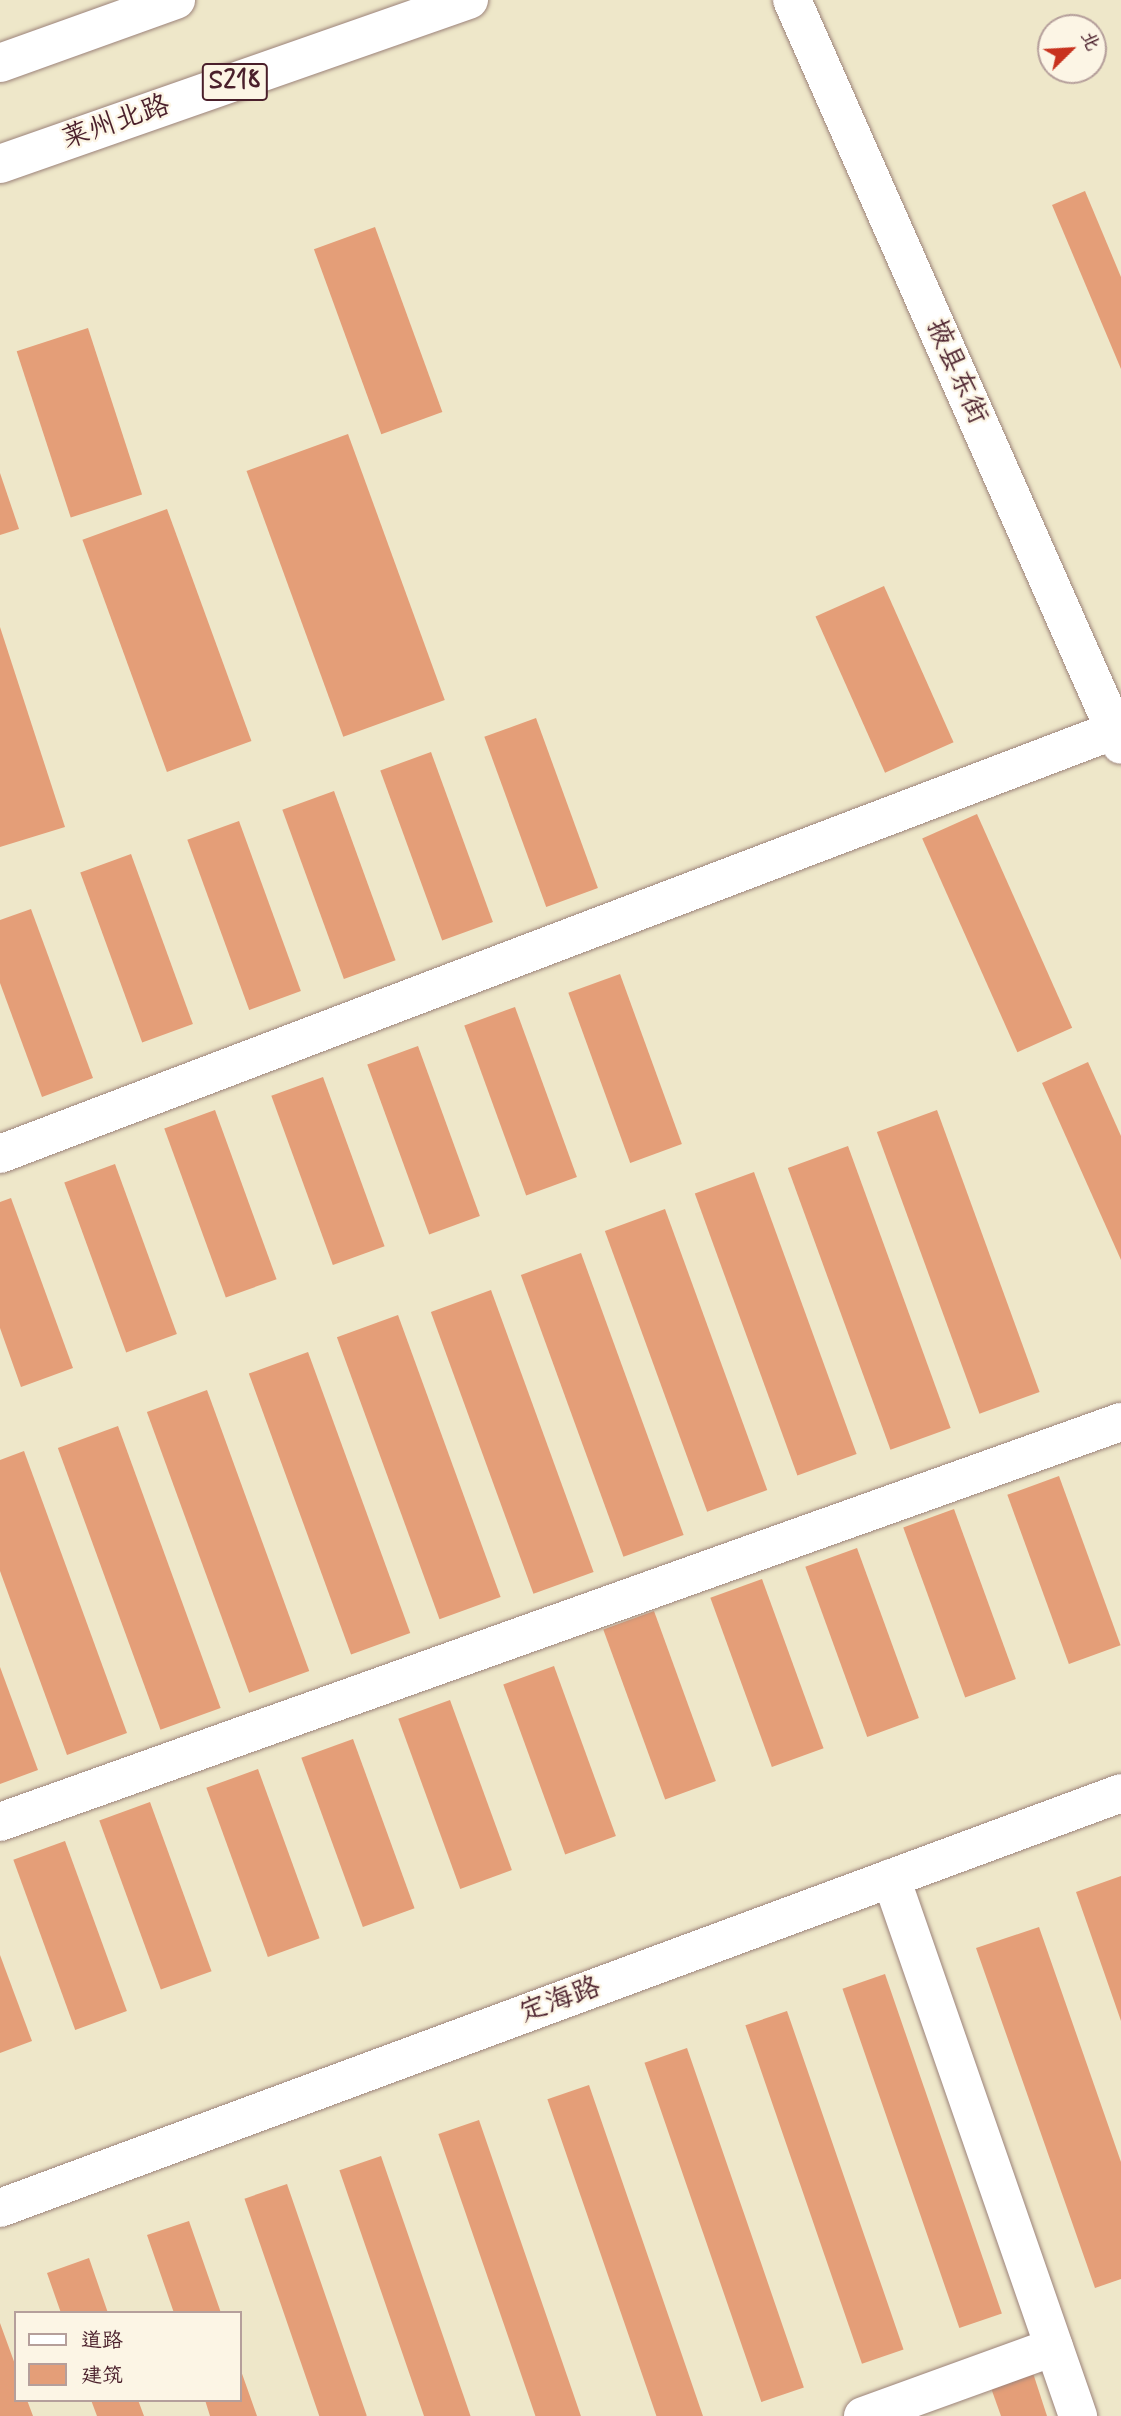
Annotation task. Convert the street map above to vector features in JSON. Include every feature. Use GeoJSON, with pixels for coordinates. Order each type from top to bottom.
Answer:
{"type":"FeatureCollection","features":[{"type":"Feature","properties":{"kind":"street"},"geometry":{"type":"LineString","coordinates":[[0,63],[176,0]]}},
{"type":"Feature","properties":{"kind":"street","name":"莱州北路"},"geometry":{"type":"LineString","coordinates":[[0,164],[469,0]]}},
{"type":"Feature","properties":{"kind":"street","name":"掖县东街"},"geometry":{"type":"LineString","coordinates":[[792,0],[1118,738]]}},
{"type":"Feature","properties":{"kind":"street"},"geometry":{"type":"LineString","coordinates":[[0,1154],[1118,738]]}},
{"type":"Feature","properties":{"kind":"street"},"geometry":{"type":"LineString","coordinates":[[0,1822],[1121,1422]]}},
{"type":"Feature","properties":{"kind":"street","name":"定海路"},"geometry":{"type":"LineString","coordinates":[[0,2208],[1121,1793]]}},
{"type":"Feature","properties":{"kind":"street"},"geometry":{"type":"LineString","coordinates":[[891,1878],[1078,2416]]}},
{"type":"Feature","properties":{"kind":"street"},"geometry":{"type":"LineString","coordinates":[[863,2416],[1054,2347]]}},
{"type":"Feature","properties":{"kind":"building"},"geometry":{"type":"Polygon","coordinates":[[[1085,191],[1121,277],[1121,369],[1052,205],[1085,191]]]}},
{"type":"Feature","properties":{"kind":"building"},"geometry":{"type":"Polygon","coordinates":[[[375,227],[442,412],[381,434],[314,249],[375,227]]]}},
{"type":"Feature","properties":{"kind":"building"},"geometry":{"type":"Polygon","coordinates":[[[88,328],[142,494],[71,518],[17,351],[88,328]]]}},
{"type":"Feature","properties":{"kind":"building"},"geometry":{"type":"Polygon","coordinates":[[[348,434],[445,700],[343,737],[247,471],[348,434]]]}},
{"type":"Feature","properties":{"kind":"building"},"geometry":{"type":"Polygon","coordinates":[[[0,473],[19,529],[0,535],[0,473]]]}},
{"type":"Feature","properties":{"kind":"building"},"geometry":{"type":"Polygon","coordinates":[[[167,509],[251,741],[167,772],[82,540],[167,509]]]}},
{"type":"Feature","properties":{"kind":"building"},"geometry":{"type":"Polygon","coordinates":[[[884,586],[954,742],[885,773],[815,617],[884,586]]]}},
{"type":"Feature","properties":{"kind":"building"},"geometry":{"type":"Polygon","coordinates":[[[0,627],[65,827],[0,847],[0,627]]]}},
{"type":"Feature","properties":{"kind":"building"},"geometry":{"type":"Polygon","coordinates":[[[536,718],[598,888],[546,907],[484,737],[536,718]]]}},
{"type":"Feature","properties":{"kind":"building"},"geometry":{"type":"Polygon","coordinates":[[[431,752],[493,922],[442,941],[380,770],[431,752]]]}},
{"type":"Feature","properties":{"kind":"building"},"geometry":{"type":"Polygon","coordinates":[[[334,791],[396,960],[344,979],[282,810],[334,791]]]}},
{"type":"Feature","properties":{"kind":"building"},"geometry":{"type":"Polygon","coordinates":[[[977,814],[1072,1028],[1017,1052],[922,838],[977,814]]]}},
{"type":"Feature","properties":{"kind":"building"},"geometry":{"type":"Polygon","coordinates":[[[239,821],[301,991],[249,1010],[187,840],[239,821]]]}},
{"type":"Feature","properties":{"kind":"building"},"geometry":{"type":"Polygon","coordinates":[[[131,854],[193,1024],[142,1043],[80,872],[131,854]]]}},
{"type":"Feature","properties":{"kind":"building"},"geometry":{"type":"Polygon","coordinates":[[[31,909],[93,1078],[42,1097],[0,983],[0,920],[31,909]]]}},
{"type":"Feature","properties":{"kind":"building"},"geometry":{"type":"Polygon","coordinates":[[[620,974],[682,1144],[630,1163],[568,993],[620,974]]]}},
{"type":"Feature","properties":{"kind":"building"},"geometry":{"type":"Polygon","coordinates":[[[515,1007],[577,1177],[526,1196],[464,1025],[515,1007]]]}},
{"type":"Feature","properties":{"kind":"building"},"geometry":{"type":"Polygon","coordinates":[[[418,1046],[480,1216],[429,1235],[367,1064],[418,1046]]]}},
{"type":"Feature","properties":{"kind":"building"},"geometry":{"type":"Polygon","coordinates":[[[1088,1062],[1121,1136],[1121,1260],[1042,1083],[1088,1062]]]}},
{"type":"Feature","properties":{"kind":"building"},"geometry":{"type":"Polygon","coordinates":[[[323,1077],[385,1246],[333,1265],[271,1096],[323,1077]]]}},
{"type":"Feature","properties":{"kind":"building"},"geometry":{"type":"Polygon","coordinates":[[[215,1110],[277,1279],[226,1298],[164,1128],[215,1110]]]}},
{"type":"Feature","properties":{"kind":"building"},"geometry":{"type":"Polygon","coordinates":[[[937,1110],[1040,1392],[979,1414],[877,1132],[937,1110]]]}},
{"type":"Feature","properties":{"kind":"building"},"geometry":{"type":"Polygon","coordinates":[[[848,1146],[951,1428],[890,1450],[788,1168],[848,1146]]]}},
{"type":"Feature","properties":{"kind":"building"},"geometry":{"type":"Polygon","coordinates":[[[115,1164],[177,1334],[126,1353],[64,1182],[115,1164]]]}},
{"type":"Feature","properties":{"kind":"building"},"geometry":{"type":"Polygon","coordinates":[[[754,1172],[857,1454],[797,1475],[695,1194],[754,1172]]]}},
{"type":"Feature","properties":{"kind":"building"},"geometry":{"type":"Polygon","coordinates":[[[11,1198],[73,1368],[21,1387],[0,1328],[0,1202],[11,1198]]]}},
{"type":"Feature","properties":{"kind":"building"},"geometry":{"type":"Polygon","coordinates":[[[665,1209],[767,1490],[707,1512],[605,1231],[665,1209]]]}},
{"type":"Feature","properties":{"kind":"building"},"geometry":{"type":"Polygon","coordinates":[[[581,1253],[684,1535],[623,1557],[521,1275],[581,1253]]]}},
{"type":"Feature","properties":{"kind":"building"},"geometry":{"type":"Polygon","coordinates":[[[491,1290],[594,1572],[533,1594],[431,1312],[491,1290]]]}},
{"type":"Feature","properties":{"kind":"building"},"geometry":{"type":"Polygon","coordinates":[[[398,1315],[501,1597],[440,1619],[337,1337],[398,1315]]]}},
{"type":"Feature","properties":{"kind":"building"},"geometry":{"type":"Polygon","coordinates":[[[308,1352],[410,1633],[351,1655],[249,1374],[308,1352]]]}},
{"type":"Feature","properties":{"kind":"building"},"geometry":{"type":"Polygon","coordinates":[[[207,1390],[309,1671],[249,1693],[147,1412],[207,1390]]]}},
{"type":"Feature","properties":{"kind":"building"},"geometry":{"type":"Polygon","coordinates":[[[118,1426],[221,1708],[160,1730],[58,1448],[118,1426]]]}},
{"type":"Feature","properties":{"kind":"building"},"geometry":{"type":"Polygon","coordinates":[[[24,1451],[127,1733],[67,1755],[0,1571],[0,1460],[24,1451]]]}},
{"type":"Feature","properties":{"kind":"building"},"geometry":{"type":"Polygon","coordinates":[[[1059,1476],[1121,1645],[1069,1664],[1007,1495],[1059,1476]]]}},
{"type":"Feature","properties":{"kind":"building"},"geometry":{"type":"Polygon","coordinates":[[[954,1509],[1016,1679],[965,1698],[903,1527],[954,1509]]]}},
{"type":"Feature","properties":{"kind":"building"},"geometry":{"type":"Polygon","coordinates":[[[857,1548],[919,1718],[867,1737],[805,1567],[857,1548]]]}},
{"type":"Feature","properties":{"kind":"building"},"geometry":{"type":"Polygon","coordinates":[[[762,1579],[824,1748],[772,1767],[710,1598],[762,1579]]]}},
{"type":"Feature","properties":{"kind":"building"},"geometry":{"type":"Polygon","coordinates":[[[654,1611],[716,1781],[665,1800],[603,1629],[654,1611]]]}},
{"type":"Feature","properties":{"kind":"building"},"geometry":{"type":"Polygon","coordinates":[[[554,1666],[616,1836],[565,1855],[503,1684],[554,1666]]]}},
{"type":"Feature","properties":{"kind":"building"},"geometry":{"type":"Polygon","coordinates":[[[0,1667],[38,1770],[0,1784],[0,1667]]]}},
{"type":"Feature","properties":{"kind":"building"},"geometry":{"type":"Polygon","coordinates":[[[450,1700],[512,1870],[460,1889],[398,1719],[450,1700]]]}},
{"type":"Feature","properties":{"kind":"building"},"geometry":{"type":"Polygon","coordinates":[[[353,1739],[415,1908],[363,1927],[301,1758],[353,1739]]]}},
{"type":"Feature","properties":{"kind":"building"},"geometry":{"type":"Polygon","coordinates":[[[258,1769],[320,1938],[268,1957],[206,1788],[258,1769]]]}},
{"type":"Feature","properties":{"kind":"building"},"geometry":{"type":"Polygon","coordinates":[[[150,1802],[212,1971],[161,1990],[99,1820],[150,1802]]]}},
{"type":"Feature","properties":{"kind":"building"},"geometry":{"type":"Polygon","coordinates":[[[65,1841],[127,2011],[75,2030],[13,1860],[65,1841]]]}},
{"type":"Feature","properties":{"kind":"building"},"geometry":{"type":"Polygon","coordinates":[[[1121,1876],[1121,2021],[1076,1892],[1121,1876]]]}},
{"type":"Feature","properties":{"kind":"building"},"geometry":{"type":"Polygon","coordinates":[[[1039,1927],[1121,2162],[1121,2279],[1095,2288],[976,1948],[1039,1927]]]}},
{"type":"Feature","properties":{"kind":"building"},"geometry":{"type":"Polygon","coordinates":[[[0,1955],[32,2041],[0,2053],[0,1955]]]}},
{"type":"Feature","properties":{"kind":"building"},"geometry":{"type":"Polygon","coordinates":[[[885,1974],[1002,2313],[959,2328],[842,1989],[885,1974]]]}},
{"type":"Feature","properties":{"kind":"building"},"geometry":{"type":"Polygon","coordinates":[[[787,2011],[904,2349],[862,2364],[745,2025],[787,2011]]]}},
{"type":"Feature","properties":{"kind":"building"},"geometry":{"type":"Polygon","coordinates":[[[687,2048],[804,2387],[761,2402],[644,2063],[687,2048]]]}},
{"type":"Feature","properties":{"kind":"building"},"geometry":{"type":"Polygon","coordinates":[[[589,2085],[703,2416],[656,2416],[547,2099],[589,2085]]]}},
{"type":"Feature","properties":{"kind":"building"},"geometry":{"type":"Polygon","coordinates":[[[479,2120],[581,2416],[535,2416],[438,2134],[479,2120]]]}},
{"type":"Feature","properties":{"kind":"building"},"geometry":{"type":"Polygon","coordinates":[[[381,2156],[471,2416],[424,2416],[339,2170],[381,2156]]]}},
{"type":"Feature","properties":{"kind":"building"},"geometry":{"type":"Polygon","coordinates":[[[287,2184],[367,2416],[319,2416],[244,2199],[287,2184]]]}},
{"type":"Feature","properties":{"kind":"building"},"geometry":{"type":"Polygon","coordinates":[[[189,2221],[220,2311],[173,2311],[147,2235],[189,2221]]]}},
{"type":"Feature","properties":{"kind":"building"},"geometry":{"type":"Polygon","coordinates":[[[89,2258],[107,2311],[60,2311],[47,2273],[89,2258]]]}},
{"type":"Feature","properties":{"kind":"building"},"geometry":{"type":"Polygon","coordinates":[[[0,2323],[14,2362],[14,2402],[28,2402],[33,2416],[0,2416],[0,2323]]]}},
{"type":"Feature","properties":{"kind":"building"},"geometry":{"type":"Polygon","coordinates":[[[1033,2373],[1047,2416],[1001,2416],[991,2388],[1033,2373]]]}},
{"type":"Feature","properties":{"kind":"building"},"geometry":{"type":"Polygon","coordinates":[[[242,2374],[257,2416],[210,2416],[206,2402],[242,2402],[242,2374]]]}},
{"type":"Feature","properties":{"kind":"building"},"geometry":{"type":"Polygon","coordinates":[[[92,2402],[139,2402],[144,2416],[97,2416],[92,2402]]]}}]}
